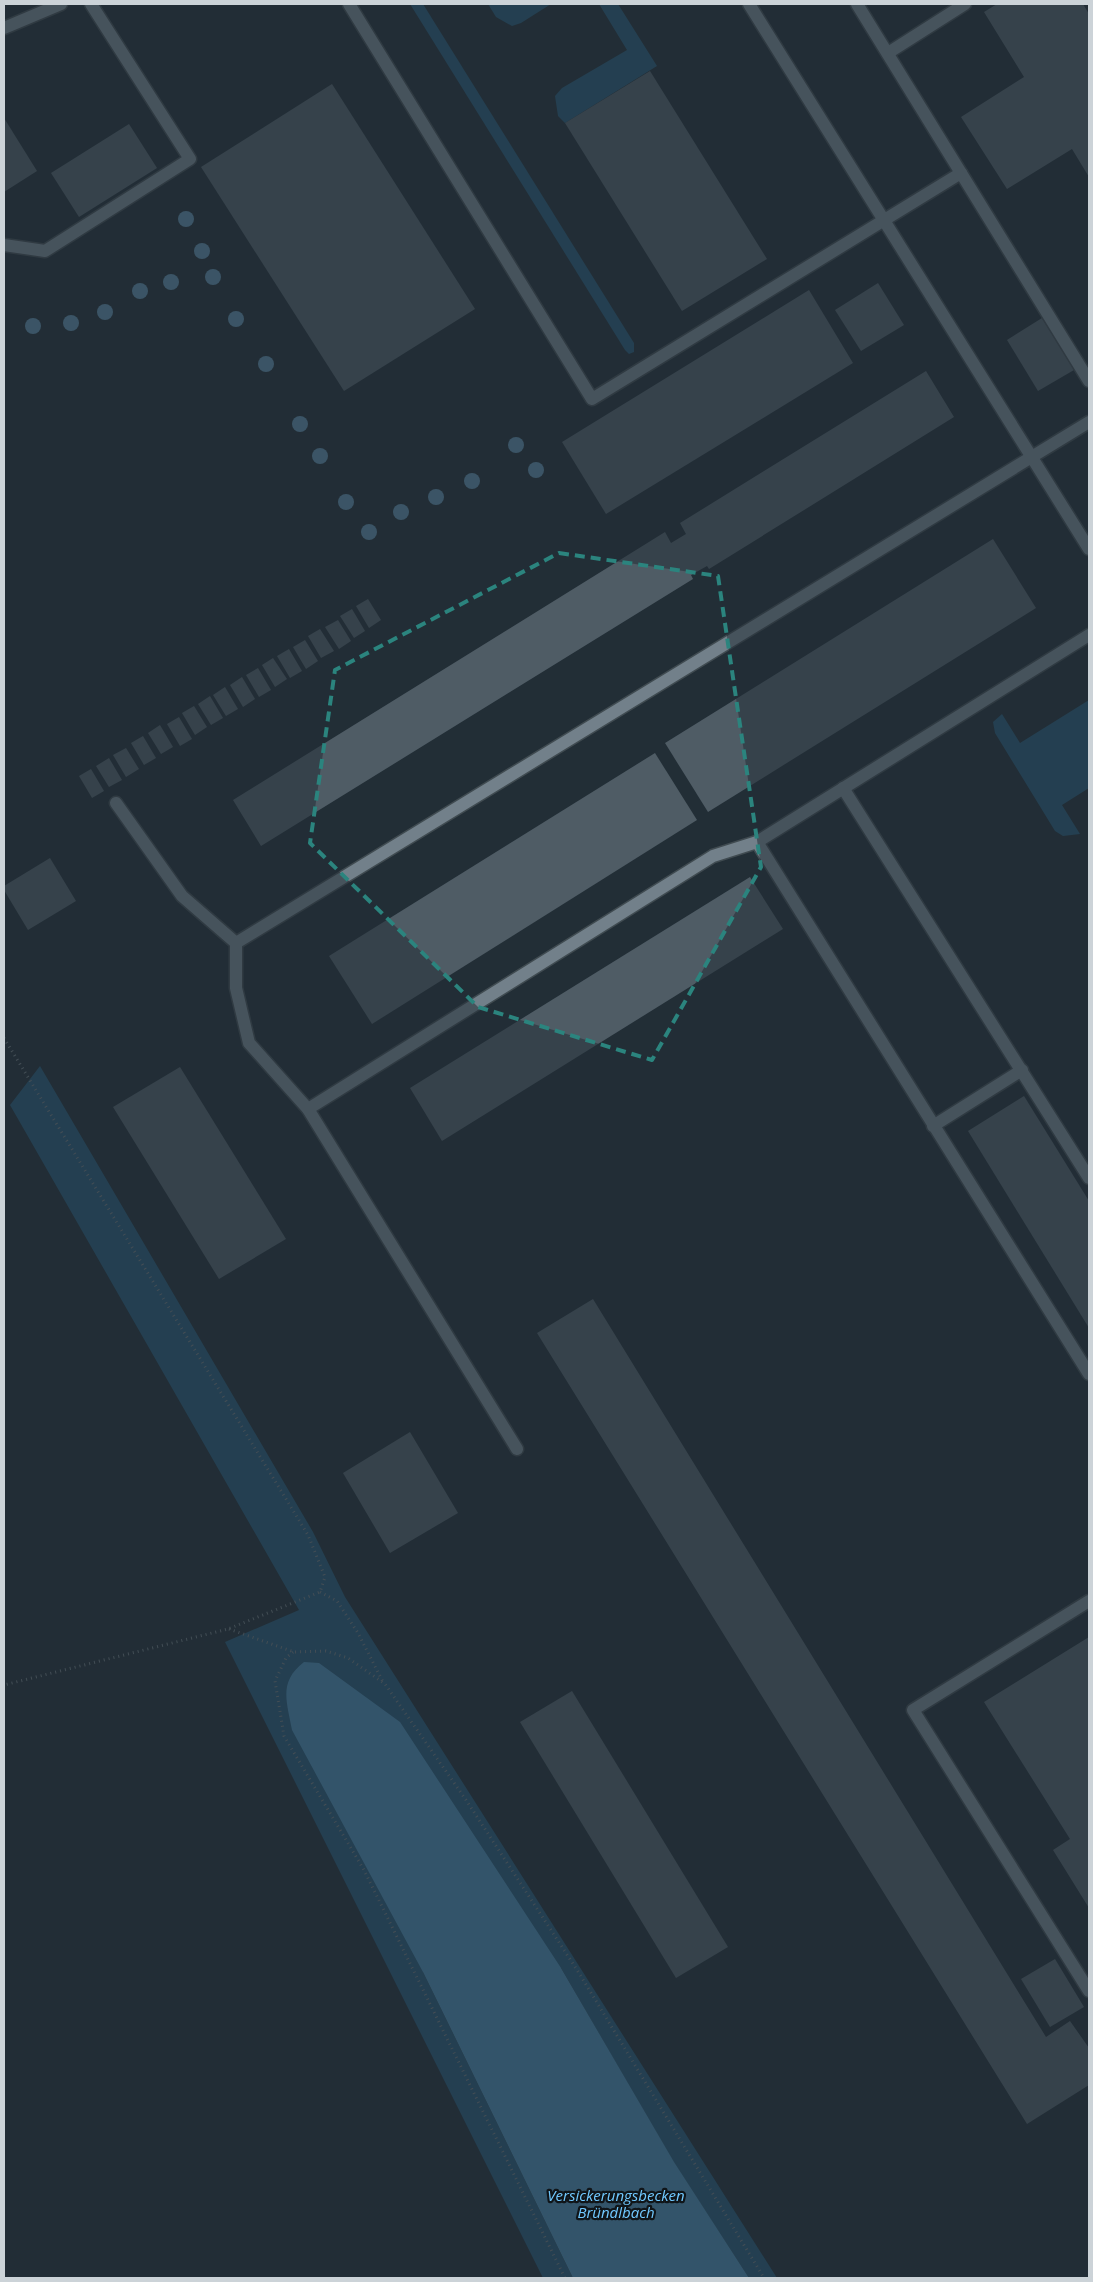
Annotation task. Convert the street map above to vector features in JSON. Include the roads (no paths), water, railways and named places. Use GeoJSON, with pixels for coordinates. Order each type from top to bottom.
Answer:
{"type":"FeatureCollection","features":[{"type":"Feature","properties":{"kind":"lane"},"geometry":{"type":"LineString","coordinates":[[4,28],[61,4]]}},
{"type":"Feature","properties":{"kind":"lane"},"geometry":{"type":"LineString","coordinates":[[4,245],[45,251],[190,159],[90,4]]}},
{"type":"Feature","properties":{"kind":"lane"},"geometry":{"type":"LineString","coordinates":[[349,4],[592,399],[961,172]]}},
{"type":"Feature","properties":{"kind":"lane"},"geometry":{"type":"LineString","coordinates":[[749,4],[1089,549]]}},
{"type":"Feature","properties":{"kind":"lane"},"geometry":{"type":"LineString","coordinates":[[857,4],[1089,381]]}},
{"type":"Feature","properties":{"kind":"lane"},"geometry":{"type":"LineString","coordinates":[[888,53],[965,4]]}},
{"type":"Feature","properties":{"kind":"lane"},"geometry":{"type":"LineString","coordinates":[[236,943],[1089,422]]}},
{"type":"Feature","properties":{"kind":"lane"},"geometry":{"type":"LineString","coordinates":[[308,1110],[713,856],[757,842],[1089,635]]}},
{"type":"Feature","properties":{"kind":"lane"},"geometry":{"type":"LineString","coordinates":[[843,788],[1089,1178]]}},
{"type":"Feature","properties":{"kind":"lane"},"geometry":{"type":"LineString","coordinates":[[116,803],[182,896],[236,943],[236,988],[248,1043],[308,1110],[517,1449]]}},
{"type":"Feature","properties":{"kind":"lane"},"geometry":{"type":"LineString","coordinates":[[757,842],[1089,1374]]}},
{"type":"Feature","properties":{"kind":"lane"},"geometry":{"type":"LineString","coordinates":[[933,1126],[1022,1070]]}},
{"type":"Feature","properties":{"kind":"lane"},"geometry":{"type":"LineString","coordinates":[[1089,1601],[913,1710],[1089,1991]]}},
{"type":"Feature","properties":{"kind":"water","name":"Versickerungsbecken Bründlbach"},"geometry":{"type":"Polygon","coordinates":[[[304,1662],[319,1663],[400,1722],[561,1968],[674,2162],[749,2278],[573,2278],[423,1972],[292,1730],[286,1693],[287,1685],[290,1677],[304,1662]]]}}]}
